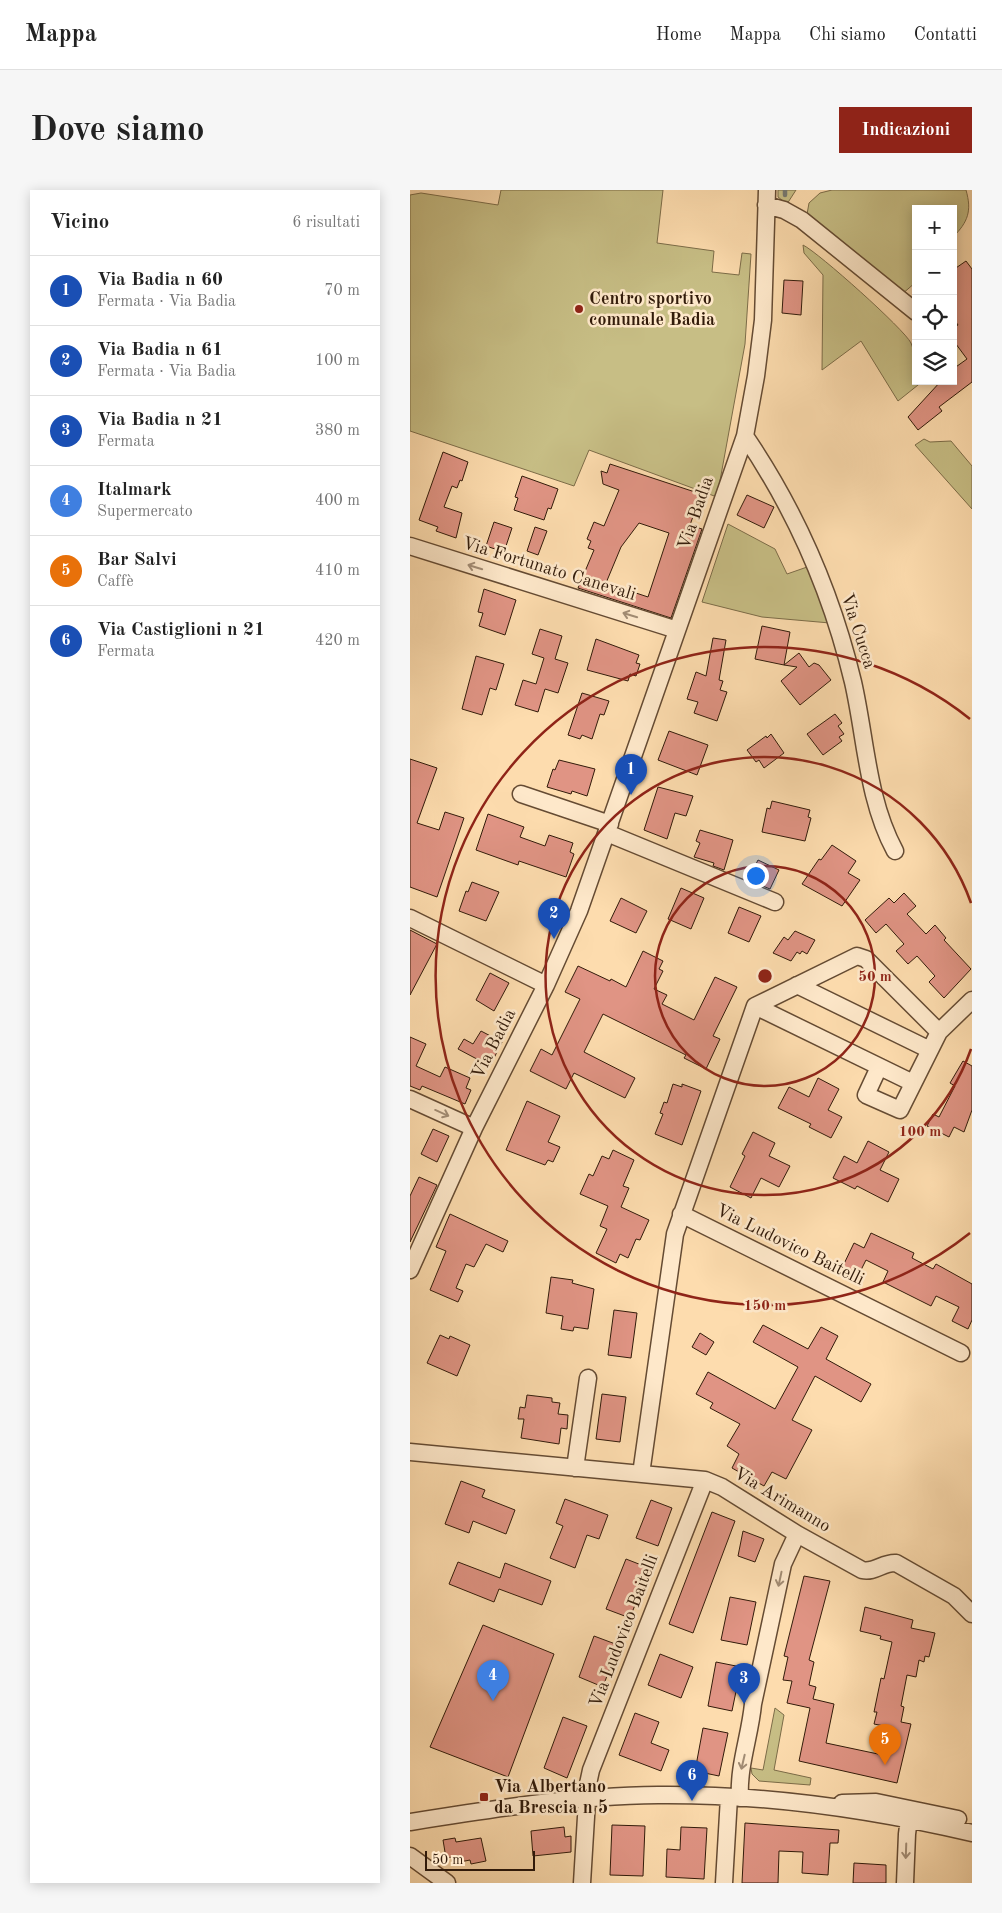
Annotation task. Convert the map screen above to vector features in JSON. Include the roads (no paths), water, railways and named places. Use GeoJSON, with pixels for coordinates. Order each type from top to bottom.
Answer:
{"type":"FeatureCollection","features":[{"type":"Feature","properties":{"kind":"street","name":"Via Badia"},"geometry":{"type":"LineString","coordinates":[[767,197],[784,210],[802,220],[912,309]]}},
{"type":"Feature","properties":{"kind":"street","name":"Via Badia"},"geometry":{"type":"LineString","coordinates":[[410,1270],[474,1128],[546,985],[579,911],[745,436],[756,376],[763,320],[767,197]]}},
{"type":"Feature","properties":{"kind":"street","name":"Via Cucca"},"geometry":{"type":"LineString","coordinates":[[745,436],[780,492],[809,548],[843,646],[853,684],[865,757],[876,800],[895,852]]}},
{"type":"Feature","properties":{"kind":"street","name":"Via Fortunato Canevali"},"geometry":{"type":"LineString","coordinates":[[410,546],[677,630]]}},
{"type":"Feature","properties":{"kind":"street"},"geometry":{"type":"LineString","coordinates":[[521,794],[608,828],[775,902]]}},
{"type":"Feature","properties":{"kind":"street"},"geometry":{"type":"LineString","coordinates":[[410,918],[546,985]]}},
{"type":"Feature","properties":{"kind":"street"},"geometry":{"type":"LineString","coordinates":[[641,1474],[675,1234],[755,1006],[857,956],[866,959],[939,1032]]}},
{"type":"Feature","properties":{"kind":"street"},"geometry":{"type":"LineString","coordinates":[[796,985],[930,1050]]}},
{"type":"Feature","properties":{"kind":"street"},"geometry":{"type":"LineString","coordinates":[[879,1067],[866,1094],[900,1110],[939,1032],[972,1000]]}},
{"type":"Feature","properties":{"kind":"street"},"geometry":{"type":"LineString","coordinates":[[755,1006],[914,1083]]}},
{"type":"Feature","properties":{"kind":"street"},"geometry":{"type":"LineString","coordinates":[[410,1099],[474,1128]]}},
{"type":"Feature","properties":{"kind":"street","name":"Via Ludovico Baitelli"},"geometry":{"type":"LineString","coordinates":[[681,1214],[961,1353]]}},
{"type":"Feature","properties":{"kind":"street"},"geometry":{"type":"LineString","coordinates":[[576,1468],[588,1378]]}},
{"type":"Feature","properties":{"kind":"street","name":"Via Arimanno"},"geometry":{"type":"LineString","coordinates":[[410,1452],[705,1480],[729,1491],[797,1534],[862,1570],[872,1571],[888,1563],[896,1563],[954,1596],[972,1614]]}},
{"type":"Feature","properties":{"kind":"street","name":"Via Ludovico Baitelli"},"geometry":{"type":"LineString","coordinates":[[582,1883],[587,1799],[591,1770],[705,1480]]}},
{"type":"Feature","properties":{"kind":"street"},"geometry":{"type":"LineString","coordinates":[[724,1883],[734,1798],[751,1726],[753,1704],[785,1556],[797,1534]]}},
{"type":"Feature","properties":{"kind":"street"},"geometry":{"type":"LineString","coordinates":[[410,1822],[529,1804],[658,1795],[833,1805],[972,1822]]}},
{"type":"Feature","properties":{"kind":"street"},"geometry":{"type":"LineString","coordinates":[[910,1814],[972,1833]]}},
{"type":"Feature","properties":{"kind":"street"},"geometry":{"type":"LineString","coordinates":[[905,1883],[910,1814]]}},
{"type":"Feature","properties":{"kind":"street"},"geometry":{"type":"LineString","coordinates":[[410,1856],[447,1883]]}},
{"type":"Feature","properties":{"kind":"waterway"},"geometry":{"type":"LineString","coordinates":[[785,190],[785,195]]}},
{"type":"Feature","properties":{"kind":"place","name":"Centro sportivo comunale Badia"},"geometry":{"type":"Point","coordinates":[579,309]}},
{"type":"Feature","properties":{"kind":"place","name":"Via Badia n 60"},"geometry":{"type":"Point","coordinates":[631,795]}},
{"type":"Feature","properties":{"kind":"place","name":"Via Badia n 61"},"geometry":{"type":"Point","coordinates":[554,939]}},
{"type":"Feature","properties":{"kind":"place","name":"Italmark"},"geometry":{"type":"Point","coordinates":[493,1701]}},
{"type":"Feature","properties":{"kind":"place","name":"Via Badia n 21"},"geometry":{"type":"Point","coordinates":[744,1704]}},
{"type":"Feature","properties":{"kind":"place","name":"Bar Salvi"},"geometry":{"type":"Point","coordinates":[885,1765]}},
{"type":"Feature","properties":{"kind":"place","name":"Via Albertano da Brescia n 5"},"geometry":{"type":"Point","coordinates":[484,1797]}},
{"type":"Feature","properties":{"kind":"place","name":"Via Castiglioni n 21"},"geometry":{"type":"Point","coordinates":[692,1801]}}]}
